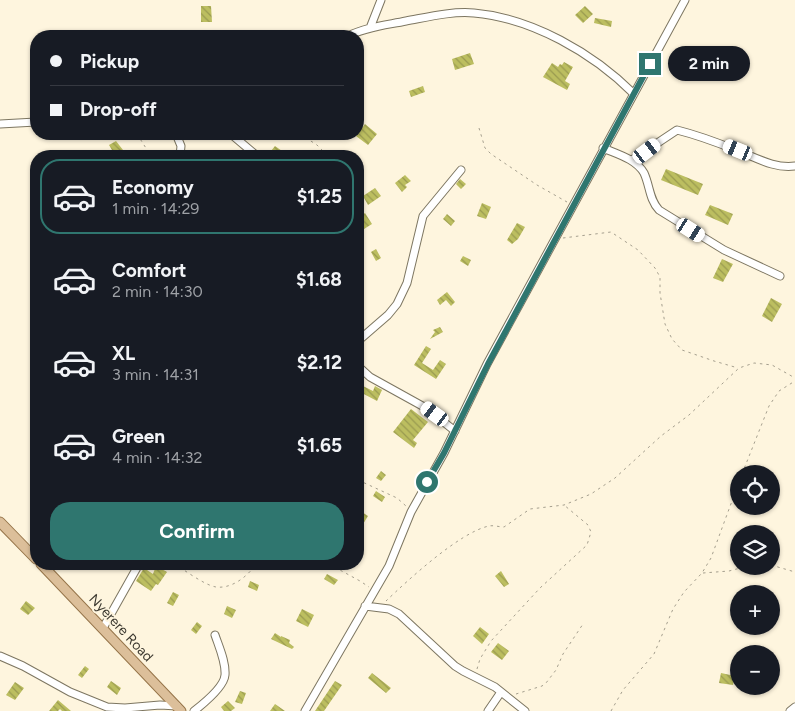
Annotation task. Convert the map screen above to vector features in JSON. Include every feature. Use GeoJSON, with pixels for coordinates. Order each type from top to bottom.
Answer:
{"type":"FeatureCollection","features":[{"type":"Feature","properties":{"kind":"main road"},"geometry":{"type":"LineString","coordinates":[[0,522],[30,553]]}},
{"type":"Feature","properties":{"kind":"main road","name":"Nyerere Road"},"geometry":{"type":"LineString","coordinates":[[47,570],[179,709]]}},
{"type":"Feature","properties":{"kind":"street"},"geometry":{"type":"LineString","coordinates":[[370,28],[381,0]]}},
{"type":"Feature","properties":{"kind":"street"},"geometry":{"type":"LineString","coordinates":[[305,711],[389,566],[411,512],[455,431],[488,364],[684,0]]}},
{"type":"Feature","properties":{"kind":"street"},"geometry":{"type":"LineString","coordinates":[[364,30],[453,13],[474,13],[499,17],[535,27],[554,37],[616,76],[634,94]]}},
{"type":"Feature","properties":{"kind":"street"},"geometry":{"type":"LineString","coordinates":[[0,124],[30,122]]}},
{"type":"Feature","properties":{"kind":"street"},"geometry":{"type":"LineString","coordinates":[[632,160],[677,130],[703,137],[772,164],[786,167],[795,166]]}},
{"type":"Feature","properties":{"kind":"street"},"geometry":{"type":"LineString","coordinates":[[238,140],[251,150]]}},
{"type":"Feature","properties":{"kind":"street"},"geometry":{"type":"LineString","coordinates":[[603,148],[632,160],[643,171],[650,197],[659,210],[724,250],[780,276]]}},
{"type":"Feature","properties":{"kind":"street"},"geometry":{"type":"LineString","coordinates":[[364,336],[388,315],[397,304],[407,283],[423,216],[461,170]]}},
{"type":"Feature","properties":{"kind":"street"},"geometry":{"type":"LineString","coordinates":[[364,372],[370,378],[426,408],[455,431]]}},
{"type":"Feature","properties":{"kind":"street"},"geometry":{"type":"LineString","coordinates":[[103,628],[137,570]]}},
{"type":"Feature","properties":{"kind":"street"},"geometry":{"type":"LineString","coordinates":[[365,606],[389,609],[399,614],[455,666],[501,692],[525,711]]}},
{"type":"Feature","properties":{"kind":"street"},"geometry":{"type":"LineString","coordinates":[[194,711],[211,696],[225,676],[214,635]]}},
{"type":"Feature","properties":{"kind":"street"},"geometry":{"type":"LineString","coordinates":[[0,656],[107,707],[122,709],[160,705],[179,709]]}},
{"type":"Feature","properties":{"kind":"street"},"geometry":{"type":"LineString","coordinates":[[488,711],[501,692]]}},
{"type":"Feature","properties":{"kind":"path"},"geometry":{"type":"LineString","coordinates":[[479,128],[485,148],[491,154],[537,185],[574,206]]}},
{"type":"Feature","properties":{"kind":"path"},"geometry":{"type":"LineString","coordinates":[[310,140],[322,150]]}},
{"type":"Feature","properties":{"kind":"path"},"geometry":{"type":"LineString","coordinates":[[556,239],[611,232],[638,250],[655,268],[660,277],[660,293],[665,324],[672,339],[682,350],[739,368]]}},
{"type":"Feature","properties":{"kind":"path"},"geometry":{"type":"LineString","coordinates":[[380,607],[427,564],[463,538],[489,526],[504,527],[530,509],[564,505],[590,494],[616,478],[661,436],[690,415],[739,368],[754,362],[772,365],[795,380],[779,391],[769,406],[746,465]]}},
{"type":"Feature","properties":{"kind":"path"},"geometry":{"type":"LineString","coordinates":[[364,483],[397,498],[411,512]]}},
{"type":"Feature","properties":{"kind":"path"},"geometry":{"type":"LineString","coordinates":[[476,677],[480,659],[491,641],[540,588],[587,545],[591,532],[588,526],[564,505]]}},
{"type":"Feature","properties":{"kind":"path"},"geometry":{"type":"LineString","coordinates":[[611,711],[623,690],[654,654],[673,609],[684,592],[702,573],[710,558],[730,506]]}},
{"type":"Feature","properties":{"kind":"path"},"geometry":{"type":"LineString","coordinates":[[780,568],[795,572]]}},
{"type":"Feature","properties":{"kind":"path"},"geometry":{"type":"LineString","coordinates":[[184,570],[210,585],[220,587],[237,582],[251,570]]}},
{"type":"Feature","properties":{"kind":"path"},"geometry":{"type":"LineString","coordinates":[[340,570],[360,581],[374,592]]}},
{"type":"Feature","properties":{"kind":"path"},"geometry":{"type":"LineString","coordinates":[[702,573],[730,570]]}},
{"type":"Feature","properties":{"kind":"path"},"geometry":{"type":"LineString","coordinates":[[508,697],[546,683],[583,624]]}},
{"type":"Feature","properties":{"kind":"building"},"geometry":{"type":"Polygon","coordinates":[[[201,6],[211,6],[212,22],[201,22],[201,6]]]}},
{"type":"Feature","properties":{"kind":"building"},"geometry":{"type":"Polygon","coordinates":[[[585,6],[593,14],[583,23],[575,15],[585,6]]]}},
{"type":"Feature","properties":{"kind":"building"},"geometry":{"type":"Polygon","coordinates":[[[595,18],[612,21],[611,27],[594,23],[595,18]]]}},
{"type":"Feature","properties":{"kind":"building"},"geometry":{"type":"Polygon","coordinates":[[[470,53],[474,64],[455,70],[452,59],[470,53]]]}},
{"type":"Feature","properties":{"kind":"building"},"geometry":{"type":"Polygon","coordinates":[[[564,62],[573,67],[565,81],[570,84],[567,90],[543,77],[552,63],[558,67],[564,62]]]}},
{"type":"Feature","properties":{"kind":"building"},"geometry":{"type":"Polygon","coordinates":[[[423,86],[425,92],[411,97],[409,91],[423,86]]]}},
{"type":"Feature","properties":{"kind":"building"},"geometry":{"type":"Polygon","coordinates":[[[365,124],[377,134],[368,145],[361,140],[364,140],[365,124]]]}},
{"type":"Feature","properties":{"kind":"building"},"geometry":{"type":"Polygon","coordinates":[[[116,141],[123,150],[112,150],[109,145],[116,141]]]}},
{"type":"Feature","properties":{"kind":"building"},"geometry":{"type":"Polygon","coordinates":[[[275,146],[281,150],[272,150],[275,146]]]}},
{"type":"Feature","properties":{"kind":"building"},"geometry":{"type":"Polygon","coordinates":[[[666,169],[703,184],[698,195],[661,180],[666,169]]]}},
{"type":"Feature","properties":{"kind":"building"},"geometry":{"type":"Polygon","coordinates":[[[405,175],[411,181],[405,185],[407,187],[402,192],[395,183],[405,175]]]}},
{"type":"Feature","properties":{"kind":"building"},"geometry":{"type":"Polygon","coordinates":[[[460,179],[466,184],[461,189],[456,184],[460,179]]]}},
{"type":"Feature","properties":{"kind":"building"},"geometry":{"type":"Polygon","coordinates":[[[375,188],[381,196],[368,205],[364,195],[375,188]]]}},
{"type":"Feature","properties":{"kind":"building"},"geometry":{"type":"Polygon","coordinates":[[[482,203],[491,207],[486,219],[477,216],[482,203]]]}},
{"type":"Feature","properties":{"kind":"building"},"geometry":{"type":"Polygon","coordinates":[[[710,205],[733,214],[728,225],[705,215],[710,205]]]}},
{"type":"Feature","properties":{"kind":"building"},"geometry":{"type":"Polygon","coordinates":[[[364,214],[372,224],[364,229],[364,214]]]}},
{"type":"Feature","properties":{"kind":"building"},"geometry":{"type":"Polygon","coordinates":[[[447,214],[455,221],[451,226],[443,219],[447,214]]]}},
{"type":"Feature","properties":{"kind":"building"},"geometry":{"type":"Polygon","coordinates":[[[517,223],[525,227],[518,239],[512,244],[507,240],[517,223]]]}},
{"type":"Feature","properties":{"kind":"building"},"geometry":{"type":"Polygon","coordinates":[[[376,249],[381,258],[376,261],[371,252],[376,249]]]}},
{"type":"Feature","properties":{"kind":"building"},"geometry":{"type":"Polygon","coordinates":[[[463,256],[471,260],[468,266],[460,261],[463,256]]]}},
{"type":"Feature","properties":{"kind":"building"},"geometry":{"type":"Polygon","coordinates":[[[722,259],[733,264],[723,282],[713,278],[722,259]]]}},
{"type":"Feature","properties":{"kind":"building"},"geometry":{"type":"Polygon","coordinates":[[[447,292],[455,302],[451,306],[446,300],[440,305],[437,300],[447,292]]]}},
{"type":"Feature","properties":{"kind":"building"},"geometry":{"type":"Polygon","coordinates":[[[771,298],[782,304],[772,322],[762,316],[771,298]]]}},
{"type":"Feature","properties":{"kind":"building"},"geometry":{"type":"Polygon","coordinates":[[[440,327],[443,332],[430,339],[435,332],[433,330],[440,327]]]}},
{"type":"Feature","properties":{"kind":"building"},"geometry":{"type":"Polygon","coordinates":[[[426,346],[431,349],[422,363],[433,370],[440,360],[446,364],[436,379],[414,365],[426,346]]]}},
{"type":"Feature","properties":{"kind":"building"},"geometry":{"type":"Polygon","coordinates":[[[364,386],[373,391],[375,386],[382,390],[377,401],[364,394],[364,386]]]}},
{"type":"Feature","properties":{"kind":"building"},"geometry":{"type":"Polygon","coordinates":[[[411,409],[428,422],[413,440],[417,443],[414,448],[393,432],[411,409]]]}},
{"type":"Feature","properties":{"kind":"building"},"geometry":{"type":"Polygon","coordinates":[[[381,471],[386,475],[381,481],[376,478],[381,471]]]}},
{"type":"Feature","properties":{"kind":"building"},"geometry":{"type":"Polygon","coordinates":[[[376,491],[385,497],[382,502],[373,496],[376,491]]]}},
{"type":"Feature","properties":{"kind":"building"},"geometry":{"type":"Polygon","coordinates":[[[364,513],[368,516],[364,522],[364,513]]]}},
{"type":"Feature","properties":{"kind":"building"},"geometry":{"type":"Polygon","coordinates":[[[143,570],[147,570],[153,574],[154,570],[167,572],[151,591],[136,581],[143,570]]]}},
{"type":"Feature","properties":{"kind":"building"},"geometry":{"type":"Polygon","coordinates":[[[501,571],[509,584],[504,587],[495,576],[501,571]]]}},
{"type":"Feature","properties":{"kind":"building"},"geometry":{"type":"Polygon","coordinates":[[[327,574],[338,580],[334,585],[324,579],[327,574]]]}},
{"type":"Feature","properties":{"kind":"building"},"geometry":{"type":"Polygon","coordinates":[[[250,581],[259,585],[257,591],[248,587],[250,581]]]}},
{"type":"Feature","properties":{"kind":"building"},"geometry":{"type":"Polygon","coordinates":[[[173,592],[179,595],[173,606],[167,603],[173,592]]]}},
{"type":"Feature","properties":{"kind":"building"},"geometry":{"type":"Polygon","coordinates":[[[26,601],[35,608],[28,615],[20,609],[26,601]]]}},
{"type":"Feature","properties":{"kind":"building"},"geometry":{"type":"Polygon","coordinates":[[[227,606],[236,610],[232,618],[224,614],[227,606]]]}},
{"type":"Feature","properties":{"kind":"building"},"geometry":{"type":"Polygon","coordinates":[[[302,609],[314,615],[308,627],[296,621],[302,609]]]}},
{"type":"Feature","properties":{"kind":"building"},"geometry":{"type":"Polygon","coordinates":[[[197,622],[202,626],[196,634],[191,630],[197,622]]]}},
{"type":"Feature","properties":{"kind":"building"},"geometry":{"type":"Polygon","coordinates":[[[480,627],[489,634],[482,644],[473,636],[480,627]]]}},
{"type":"Feature","properties":{"kind":"building"},"geometry":{"type":"Polygon","coordinates":[[[275,633],[290,640],[289,643],[294,647],[292,649],[271,639],[275,633]]]}},
{"type":"Feature","properties":{"kind":"building"},"geometry":{"type":"Polygon","coordinates":[[[498,643],[509,651],[502,660],[491,652],[498,643]]]}},
{"type":"Feature","properties":{"kind":"building"},"geometry":{"type":"Polygon","coordinates":[[[85,666],[89,669],[82,678],[78,675],[85,666]]]}},
{"type":"Feature","properties":{"kind":"building"},"geometry":{"type":"Polygon","coordinates":[[[372,673],[391,688],[386,693],[368,678],[372,673]]]}},
{"type":"Feature","properties":{"kind":"building"},"geometry":{"type":"Polygon","coordinates":[[[721,673],[730,675],[730,685],[719,683],[721,673]]]}},
{"type":"Feature","properties":{"kind":"building"},"geometry":{"type":"Polygon","coordinates":[[[111,681],[121,688],[117,695],[107,687],[111,681]]]}},
{"type":"Feature","properties":{"kind":"building"},"geometry":{"type":"Polygon","coordinates":[[[335,681],[342,685],[324,711],[315,711],[335,681]]]}},
{"type":"Feature","properties":{"kind":"building"},"geometry":{"type":"Polygon","coordinates":[[[15,682],[24,688],[15,700],[6,695],[15,682]]]}},
{"type":"Feature","properties":{"kind":"building"},"geometry":{"type":"Polygon","coordinates":[[[240,691],[246,693],[242,704],[235,702],[240,691]]]}},
{"type":"Feature","properties":{"kind":"building"},"geometry":{"type":"Polygon","coordinates":[[[58,700],[71,711],[62,711],[60,709],[58,711],[49,711],[58,700]]]}},
{"type":"Feature","properties":{"kind":"building"},"geometry":{"type":"Polygon","coordinates":[[[228,701],[235,708],[231,711],[224,711],[221,707],[228,701]]]}},
{"type":"Feature","properties":{"kind":"building"},"geometry":{"type":"Polygon","coordinates":[[[275,704],[285,711],[270,711],[275,704]]]}},
{"type":"Feature","properties":{"kind":"route"},"geometry":{"type":"LineString","coordinates":[[427,482],[444,453],[488,364],[574,206],[603,148],[650,64]]}}]}
